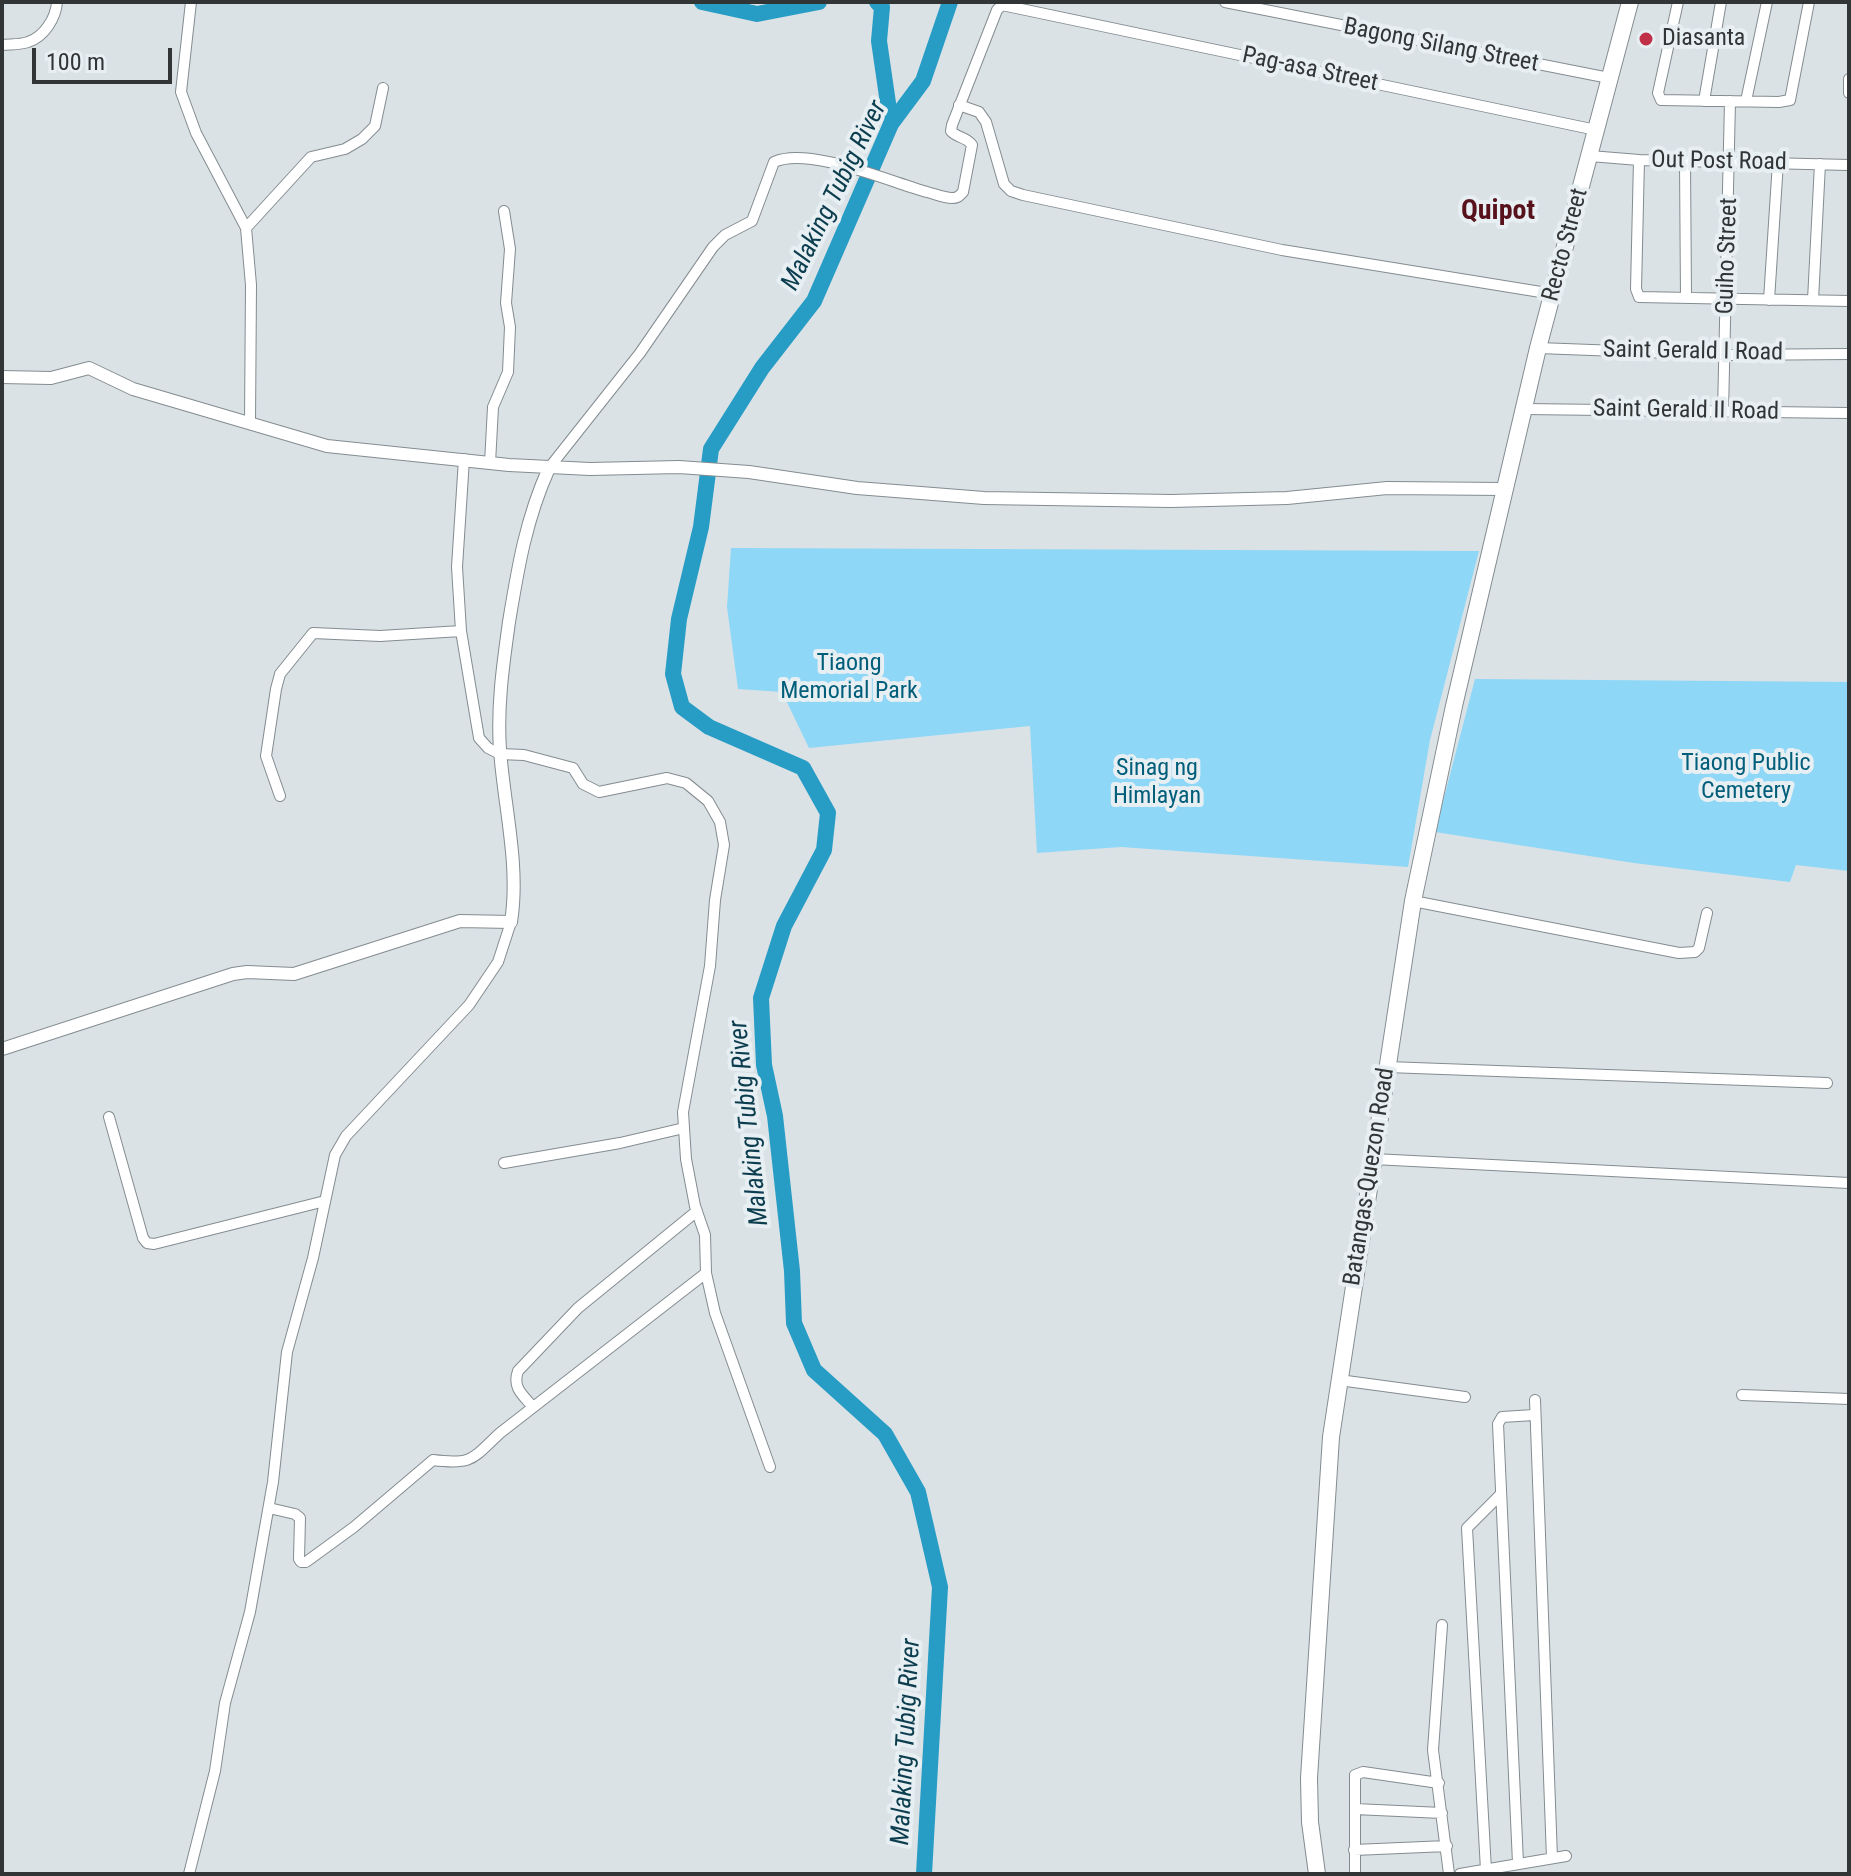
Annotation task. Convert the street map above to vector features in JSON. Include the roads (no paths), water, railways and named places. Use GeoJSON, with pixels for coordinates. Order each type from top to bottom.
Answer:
{"type":"FeatureCollection","features":[{"type":"Feature","properties":{"kind":"main road","name":"Recto Street"},"geometry":{"type":"LineString","coordinates":[[1504,489],[1538,348],[1630,2]]}},
{"type":"Feature","properties":{"kind":"main road","name":"Batangas-Quezon Road"},"geometry":{"type":"LineString","coordinates":[[1317,1874],[1310,1822],[1309,1778],[1331,1437],[1413,901],[1504,489]]}},
{"type":"Feature","properties":{"kind":"street"},"geometry":{"type":"LineString","coordinates":[[2,45],[30,42],[48,27],[56,13],[57,2]]}},
{"type":"Feature","properties":{"kind":"street"},"geometry":{"type":"LineString","coordinates":[[191,2],[181,92],[196,133],[246,228],[251,285],[250,422]]}},
{"type":"Feature","properties":{"kind":"street","name":"Bagong Silang Street"},"geometry":{"type":"LineString","coordinates":[[1225,2],[1609,78]]}},
{"type":"Feature","properties":{"kind":"street"},"geometry":{"type":"LineString","coordinates":[[1678,2],[1658,93],[1661,100],[1790,100],[1809,2]]}},
{"type":"Feature","properties":{"kind":"street"},"geometry":{"type":"LineString","coordinates":[[1704,101],[1721,2]]}},
{"type":"Feature","properties":{"kind":"street"},"geometry":{"type":"LineString","coordinates":[[1746,101],[1767,2]]}},
{"type":"Feature","properties":{"kind":"street","name":"Pag-asa Street"},"geometry":{"type":"LineString","coordinates":[[959,105],[997,10],[1002,5],[1596,130]]}},
{"type":"Feature","properties":{"kind":"street"},"geometry":{"type":"LineString","coordinates":[[1849,79],[1849,93]]}},
{"type":"Feature","properties":{"kind":"street"},"geometry":{"type":"LineString","coordinates":[[246,228],[311,157],[345,149],[362,139],[375,126],[383,88]]}},
{"type":"Feature","properties":{"kind":"street","name":"Guiho Street"},"geometry":{"type":"LineString","coordinates":[[1723,412],[1730,101]]}},
{"type":"Feature","properties":{"kind":"street"},"geometry":{"type":"LineString","coordinates":[[189,1874],[215,1771],[225,1703],[250,1612],[269,1508],[287,1352],[335,1155],[346,1136],[469,1005],[498,962],[511,922],[513,883],[500,754],[500,685],[516,578],[532,506],[549,468],[640,353],[713,247],[725,235],[752,221],[774,162],[783,158],[840,163],[907,186],[951,198],[960,196],[973,150],[970,140],[951,131],[959,105],[979,112],[986,122],[1004,184],[1011,191],[1023,195],[1282,250],[1553,294]]}},
{"type":"Feature","properties":{"kind":"street","name":"Out Post Road"},"geometry":{"type":"LineString","coordinates":[[1590,156],[1685,162],[1849,165]]}},
{"type":"Feature","properties":{"kind":"street"},"geometry":{"type":"LineString","coordinates":[[1639,160],[1636,289],[1639,297],[1849,301]]}},
{"type":"Feature","properties":{"kind":"street"},"geometry":{"type":"LineString","coordinates":[[1685,162],[1686,298]]}},
{"type":"Feature","properties":{"kind":"street"},"geometry":{"type":"LineString","coordinates":[[1769,300],[1778,162]]}},
{"type":"Feature","properties":{"kind":"street"},"geometry":{"type":"LineString","coordinates":[[1813,300],[1820,164]]}},
{"type":"Feature","properties":{"kind":"street"},"geometry":{"type":"LineString","coordinates":[[490,463],[493,407],[508,372],[510,327],[506,303],[510,249],[504,211]]}},
{"type":"Feature","properties":{"kind":"street","name":"Saint Gerald I Road"},"geometry":{"type":"LineString","coordinates":[[1538,348],[1725,355],[1849,354]]}},
{"type":"Feature","properties":{"kind":"street"},"geometry":{"type":"LineString","coordinates":[[2,377],[51,378],[89,368],[133,389],[327,446],[549,468],[679,467],[749,472],[857,488],[984,498],[1171,501],[1287,498],[1387,488],[1504,489]]}},
{"type":"Feature","properties":{"kind":"street","name":"Saint Gerald II Road"},"geometry":{"type":"LineString","coordinates":[[1524,409],[1849,413]]}},
{"type":"Feature","properties":{"kind":"street"},"geometry":{"type":"LineString","coordinates":[[464,459],[457,567],[461,631],[479,738],[488,748],[500,754],[539,758],[573,768],[583,784],[599,792],[667,778],[686,783],[708,801],[720,822],[724,845],[715,900],[710,966],[683,1112],[686,1159],[705,1235],[706,1273],[715,1313],[770,1467]]}},
{"type":"Feature","properties":{"kind":"street"},"geometry":{"type":"LineString","coordinates":[[280,796],[266,756],[276,689],[280,674],[313,633],[380,636],[461,631]]}},
{"type":"Feature","properties":{"kind":"street"},"geometry":{"type":"LineString","coordinates":[[1413,901],[1679,953],[1695,952],[1699,948],[1707,913]]}},
{"type":"Feature","properties":{"kind":"street"},"geometry":{"type":"LineString","coordinates":[[2,1049],[233,974],[294,974],[460,921],[511,922]]}},
{"type":"Feature","properties":{"kind":"street"},"geometry":{"type":"LineString","coordinates":[[1387,1067],[1827,1083]]}},
{"type":"Feature","properties":{"kind":"street"},"geometry":{"type":"LineString","coordinates":[[109,1117],[147,1243],[212,1231],[325,1201]]}},
{"type":"Feature","properties":{"kind":"street"},"geometry":{"type":"LineString","coordinates":[[504,1163],[620,1143],[684,1128]]}},
{"type":"Feature","properties":{"kind":"street"},"geometry":{"type":"LineString","coordinates":[[1373,1159],[1849,1183]]}},
{"type":"Feature","properties":{"kind":"street"},"geometry":{"type":"LineString","coordinates":[[533,1407],[516,1387],[518,1371],[578,1308],[697,1211]]}},
{"type":"Feature","properties":{"kind":"street"},"geometry":{"type":"LineString","coordinates":[[269,1508],[300,1518],[299,1559],[306,1562],[354,1527],[433,1460],[459,1463],[471,1460],[533,1407],[706,1273]]}},
{"type":"Feature","properties":{"kind":"street"},"geometry":{"type":"LineString","coordinates":[[1339,1380],[1465,1397]]}},
{"type":"Feature","properties":{"kind":"street"},"geometry":{"type":"LineString","coordinates":[[1742,1395],[1849,1399]]}},
{"type":"Feature","properties":{"kind":"street"},"geometry":{"type":"LineString","coordinates":[[1535,1400],[1552,1858]]}},
{"type":"Feature","properties":{"kind":"street"},"geometry":{"type":"LineString","coordinates":[[1518,1863],[1500,1495],[1500,1419],[1534,1415]]}},
{"type":"Feature","properties":{"kind":"street"},"geometry":{"type":"LineString","coordinates":[[1486,1870],[1467,1528],[1500,1495]]}},
{"type":"Feature","properties":{"kind":"street"},"geometry":{"type":"LineString","coordinates":[[1442,1625],[1433,1750],[1449,1874]]}},
{"type":"Feature","properties":{"kind":"street"},"geometry":{"type":"LineString","coordinates":[[1355,1874],[1355,1775],[1439,1783]]}},
{"type":"Feature","properties":{"kind":"street"},"geometry":{"type":"LineString","coordinates":[[1355,1809],[1442,1813]]}},
{"type":"Feature","properties":{"kind":"street"},"geometry":{"type":"LineString","coordinates":[[1354,1850],[1447,1846]]}},
{"type":"Feature","properties":{"kind":"street"},"geometry":{"type":"LineString","coordinates":[[1460,1874],[1566,1856]]}},
{"type":"Feature","properties":{"kind":"waterway"},"geometry":{"type":"LineString","coordinates":[[702,2],[757,14],[819,2]]}},
{"type":"Feature","properties":{"kind":"waterway"},"geometry":{"type":"LineString","coordinates":[[877,2],[882,7],[879,41],[891,124]]}},
{"type":"Feature","properties":{"kind":"waterway","name":"Malaking Tubig River"},"geometry":{"type":"LineString","coordinates":[[924,1874],[940,1587],[918,1492],[885,1434],[814,1370],[794,1323],[792,1271],[775,1116],[764,1065],[761,998],[784,926],[824,850],[828,813],[803,768],[709,727],[682,707],[673,674],[679,619],[701,527],[711,449],[762,368],[814,301],[891,124],[923,81],[950,2]]}},
{"type":"Feature","properties":{"kind":"place","name":"Diasanta"},"geometry":{"type":"Point","coordinates":[1646,39]}},
{"type":"Feature","properties":{"kind":"district","name":"Quipot"},"geometry":{"type":"Point","coordinates":[1498,212]}},
{"type":"Feature","properties":{"kind":"park label","name":"Tiaong Memorial Park"},"geometry":{"type":"Point","coordinates":[849,678]}},
{"type":"Feature","properties":{"kind":"park label","name":"Tiaong Public Cemetery"},"geometry":{"type":"Point","coordinates":[1746,778]}},
{"type":"Feature","properties":{"kind":"park label","name":"Sinag ng Himlayan"},"geometry":{"type":"Point","coordinates":[1157,783]}}]}
